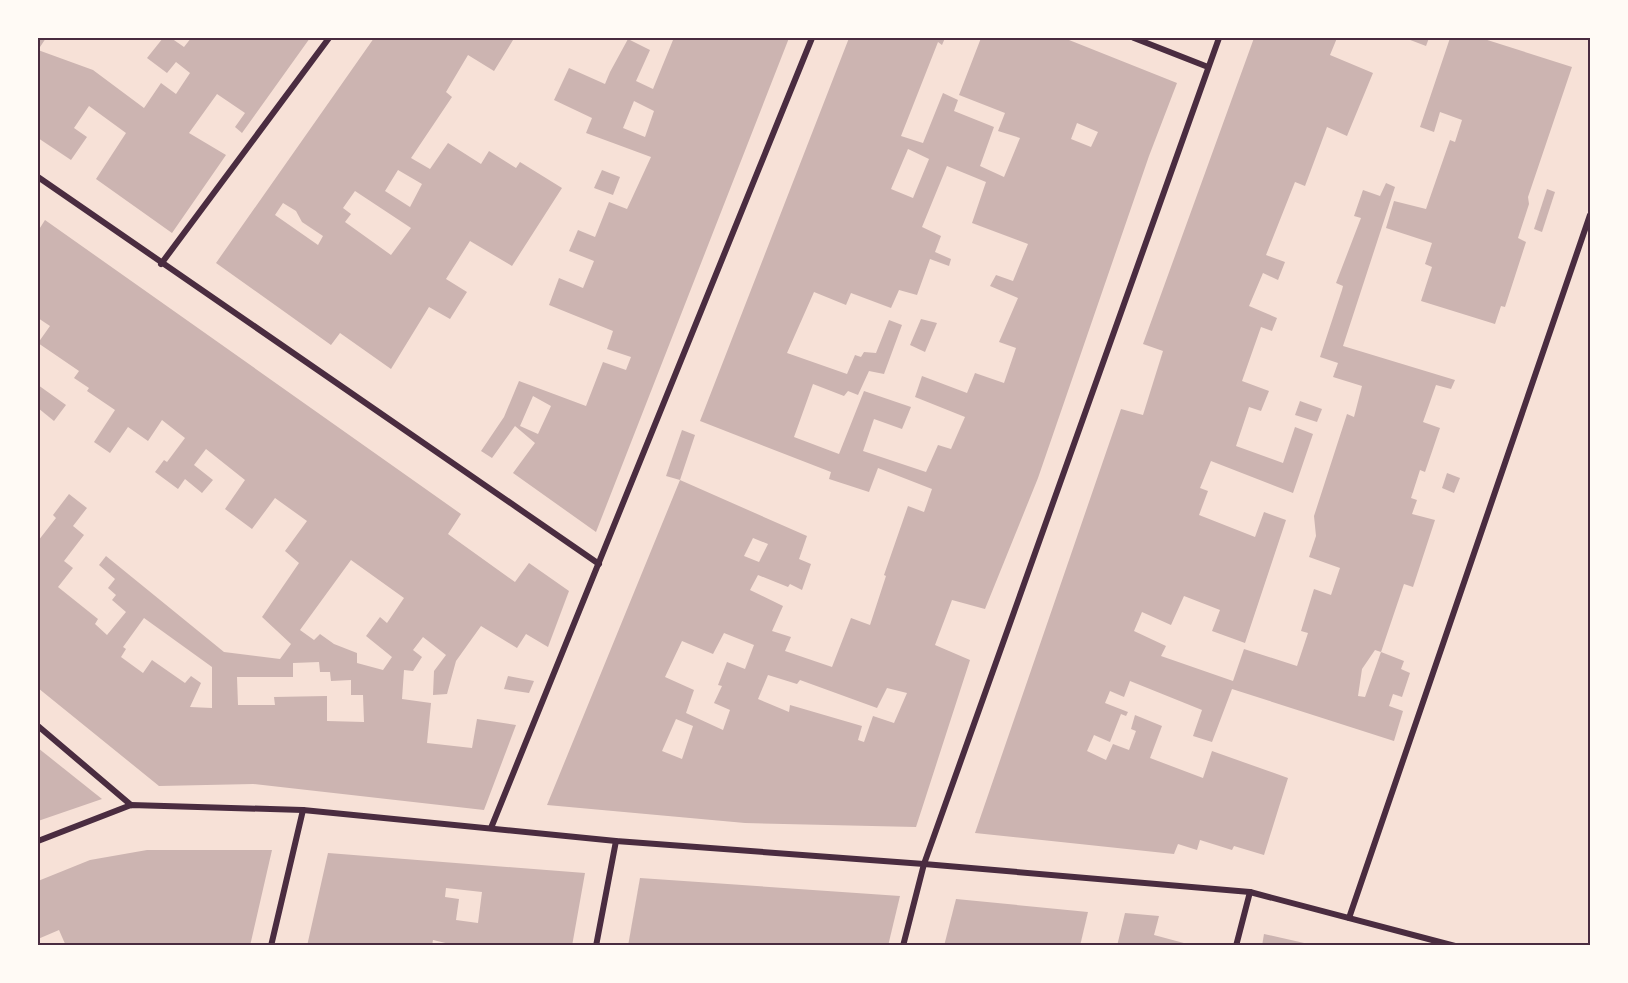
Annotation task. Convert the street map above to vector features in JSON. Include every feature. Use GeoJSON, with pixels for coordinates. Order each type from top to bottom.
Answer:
{"type":"FeatureCollection","features":[{"type":"Feature","properties":{"kind":"street"},"geometry":{"type":"LineString","coordinates":[[161,264],[329,38]]}},
{"type":"Feature","properties":{"kind":"street"},"geometry":{"type":"LineString","coordinates":[[491,828],[812,38]]}},
{"type":"Feature","properties":{"kind":"street"},"geometry":{"type":"LineString","coordinates":[[1134,38],[1208,67]]}},
{"type":"Feature","properties":{"kind":"street"},"geometry":{"type":"LineString","coordinates":[[903,945],[924,864],[1219,38]]}},
{"type":"Feature","properties":{"kind":"street"},"geometry":{"type":"LineString","coordinates":[[38,177],[599,564]]}},
{"type":"Feature","properties":{"kind":"street"},"geometry":{"type":"LineString","coordinates":[[1349,918],[1590,215]]}},
{"type":"Feature","properties":{"kind":"street"},"geometry":{"type":"LineString","coordinates":[[38,726],[131,804]]}},
{"type":"Feature","properties":{"kind":"street"},"geometry":{"type":"LineString","coordinates":[[38,841],[131,804],[303,810],[616,841],[1250,892],[1455,945]]}},
{"type":"Feature","properties":{"kind":"street"},"geometry":{"type":"LineString","coordinates":[[271,945],[303,810]]}},
{"type":"Feature","properties":{"kind":"street"},"geometry":{"type":"LineString","coordinates":[[596,945],[616,841]]}},
{"type":"Feature","properties":{"kind":"street"},"geometry":{"type":"LineString","coordinates":[[1236,945],[1250,892]]}},
{"type":"Feature","properties":{"kind":"building"},"geometry":{"type":"Polygon","coordinates":[[[38,38],[46,38],[38,50],[38,38]]]}},
{"type":"Feature","properties":{"kind":"building"},"geometry":{"type":"Polygon","coordinates":[[[163,38],[171,38],[184,47],[191,38],[310,38],[242,133],[235,127],[245,113],[217,94],[189,133],[226,155],[172,233],[96,179],[126,133],[89,106],[74,128],[87,137],[71,160],[38,138],[38,50],[93,70],[144,108],[161,83],[176,94],[190,73],[176,62],[167,73],[147,58],[163,38]]]}},
{"type":"Feature","properties":{"kind":"building"},"geometry":{"type":"Polygon","coordinates":[[[374,38],[509,38],[513,40],[494,71],[468,55],[446,92],[452,97],[411,158],[430,169],[448,143],[481,164],[489,151],[516,168],[520,162],[562,188],[512,266],[470,241],[446,279],[467,292],[450,319],[429,307],[391,369],[340,333],[331,345],[216,263],[374,38]],[[398,170],[385,191],[410,207],[422,184],[398,170]],[[355,191],[343,208],[351,214],[345,222],[391,255],[411,228],[355,191]],[[283,203],[275,215],[318,245],[323,236],[302,222],[296,211],[283,203]]]}},
{"type":"Feature","properties":{"kind":"building"},"geometry":{"type":"Polygon","coordinates":[[[666,38],[789,38],[596,532],[513,473],[535,443],[515,426],[492,458],[481,451],[504,417],[519,381],[586,406],[603,362],[626,370],[631,357],[607,349],[613,331],[549,305],[559,278],[583,288],[594,261],[569,251],[578,230],[595,237],[609,202],[627,209],[651,157],[586,133],[592,118],[554,100],[569,68],[605,84],[628,39],[650,50],[636,81],[653,89],[673,40],[666,38]],[[634,101],[623,128],[645,137],[654,111],[634,101]],[[533,396],[520,426],[538,434],[551,406],[533,396]]]}},
{"type":"Feature","properties":{"kind":"building"},"geometry":{"type":"Polygon","coordinates":[[[849,38],[945,38],[942,45],[938,42],[901,136],[923,143],[943,93],[958,100],[954,111],[994,127],[980,166],[1004,177],[1020,138],[998,131],[1005,113],[959,95],[981,38],[1064,38],[1177,83],[1149,156],[1038,478],[985,609],[952,600],[935,645],[970,660],[916,827],[745,823],[547,805],[680,480],[807,536],[799,559],[811,564],[802,590],[790,584],[788,587],[758,575],[750,590],[783,606],[772,631],[791,637],[785,651],[832,667],[851,618],[870,625],[886,576],[884,575],[908,506],[924,512],[932,489],[878,468],[869,492],[829,479],[831,472],[700,421],[849,38]],[[1077,123],[1071,139],[1091,147],[1098,132],[1077,123]],[[908,149],[891,189],[913,198],[929,159],[908,149]],[[947,166],[922,227],[941,236],[935,252],[951,259],[949,266],[930,259],[917,295],[899,290],[891,308],[851,293],[846,305],[814,292],[787,353],[847,374],[855,355],[861,357],[864,352],[876,353],[889,320],[902,325],[884,374],[869,371],[858,395],[848,391],[844,396],[813,384],[794,437],[839,454],[864,391],[911,407],[902,429],[874,419],[863,451],[926,472],[938,445],[951,449],[965,417],[915,397],[922,376],[967,393],[975,373],[1004,383],[1016,348],[999,342],[1018,298],[990,286],[996,275],[1013,281],[1028,244],[972,223],[986,182],[947,166]],[[753,538],[744,556],[759,562],[768,544],[753,538]],[[724,633],[713,654],[682,641],[665,677],[694,690],[686,713],[723,730],[730,710],[714,703],[722,686],[718,685],[727,662],[745,669],[754,645],[724,633]],[[768,675],[758,699],[789,712],[790,705],[862,726],[858,740],[864,742],[873,716],[894,723],[907,693],[887,688],[877,708],[800,680],[797,684],[768,675]],[[676,719],[662,751],[682,759],[693,726],[676,719]]]}},
{"type":"Feature","properties":{"kind":"building"},"geometry":{"type":"Polygon","coordinates":[[[1254,38],[1337,38],[1330,55],[1373,73],[1347,136],[1327,127],[1305,186],[1295,182],[1266,255],[1285,262],[1278,280],[1263,273],[1249,306],[1277,318],[1272,331],[1261,327],[1242,381],[1269,391],[1261,411],[1249,407],[1236,446],[1283,463],[1295,427],[1313,434],[1293,493],[1211,461],[1200,488],[1208,491],[1199,515],[1255,537],[1264,512],[1286,520],[1245,643],[1212,631],[1220,610],[1184,596],[1171,625],[1142,612],[1134,631],[1166,646],[1161,656],[1233,681],[1244,649],[1297,666],[1308,633],[1301,631],[1314,589],[1331,595],[1340,568],[1309,557],[1316,536],[1314,516],[1347,414],[1354,417],[1362,386],[1333,377],[1338,363],[1320,357],[1343,286],[1336,283],[1361,218],[1354,216],[1363,190],[1380,196],[1386,183],[1395,187],[1343,346],[1455,380],[1451,389],[1436,385],[1423,422],[1440,428],[1425,472],[1420,470],[1411,498],[1417,500],[1412,514],[1435,520],[1413,587],[1404,584],[1381,652],[1404,661],[1401,669],[1410,673],[1402,697],[1393,694],[1389,706],[1403,711],[1394,741],[1232,689],[1212,742],[1193,736],[1202,710],[1130,681],[1124,697],[1110,691],[1105,703],[1128,712],[1126,716],[1121,714],[1110,742],[1094,735],[1087,751],[1106,760],[1113,744],[1129,750],[1136,731],[1131,729],[1135,715],[1162,726],[1150,758],[1203,778],[1212,751],[1288,778],[1264,855],[1234,846],[1232,850],[1200,840],[1197,850],[1178,844],[1174,854],[975,833],[1121,409],[1143,415],[1163,351],[1143,344],[1254,38]],[[1375,650],[1362,669],[1358,696],[1365,697],[1381,652],[1375,650]]]}},
{"type":"Feature","properties":{"kind":"building"},"geometry":{"type":"Polygon","coordinates":[[[1405,38],[1429,38],[1426,46],[1405,38]]]}},
{"type":"Feature","properties":{"kind":"building"},"geometry":{"type":"Polygon","coordinates":[[[1450,38],[1481,38],[1572,67],[1528,197],[1529,204],[1518,238],[1526,242],[1505,307],[1501,306],[1495,324],[1421,301],[1432,267],[1425,264],[1432,243],[1386,228],[1394,201],[1426,209],[1450,140],[1455,142],[1462,120],[1440,112],[1434,132],[1420,127],[1450,38]]]}},
{"type":"Feature","properties":{"kind":"building"},"geometry":{"type":"Polygon","coordinates":[[[602,170],[620,177],[613,195],[594,188],[602,170]]]}},
{"type":"Feature","properties":{"kind":"building"},"geometry":{"type":"Polygon","coordinates":[[[1547,189],[1555,192],[1542,232],[1534,229],[1547,189]]]}},
{"type":"Feature","properties":{"kind":"building"},"geometry":{"type":"Polygon","coordinates":[[[45,220],[461,514],[448,534],[515,582],[529,563],[569,591],[548,647],[526,634],[517,648],[481,626],[456,661],[447,694],[433,695],[434,671],[446,655],[423,637],[413,650],[422,657],[413,671],[404,670],[402,699],[431,703],[427,743],[472,748],[477,719],[516,725],[484,810],[253,784],[159,786],[38,688],[38,541],[56,518],[53,515],[69,494],[87,508],[73,526],[84,535],[64,561],[73,568],[58,587],[98,619],[95,624],[107,635],[126,612],[112,600],[116,595],[108,588],[115,579],[99,565],[106,556],[224,652],[280,659],[291,644],[262,617],[299,563],[285,551],[307,521],[275,498],[252,529],[225,509],[245,480],[206,449],[194,465],[213,480],[202,493],[185,479],[178,489],[155,472],[164,460],[167,462],[185,438],[162,420],[148,441],[128,427],[110,453],[94,442],[115,410],[87,391],[89,388],[74,378],[79,371],[38,343],[50,326],[38,318],[38,231],[45,220]],[[351,560],[300,630],[314,640],[320,634],[334,644],[357,653],[357,663],[383,670],[392,657],[366,636],[380,617],[387,623],[404,598],[351,560]],[[144,618],[123,647],[126,649],[121,657],[143,673],[152,660],[185,683],[191,676],[201,683],[190,707],[212,708],[212,667],[144,618]],[[319,662],[293,663],[293,677],[237,677],[238,705],[275,705],[274,697],[327,696],[327,721],[364,722],[363,695],[351,695],[351,680],[331,681],[330,672],[320,672],[319,662]]]}},
{"type":"Feature","properties":{"kind":"building"},"geometry":{"type":"Polygon","coordinates":[[[921,319],[937,323],[925,352],[910,345],[921,319]]]}},
{"type":"Feature","properties":{"kind":"building"},"geometry":{"type":"Polygon","coordinates":[[[38,385],[66,405],[54,421],[38,408],[38,385]]]}},
{"type":"Feature","properties":{"kind":"building"},"geometry":{"type":"Polygon","coordinates":[[[1300,401],[1322,409],[1317,422],[1295,415],[1300,401]]]}},
{"type":"Feature","properties":{"kind":"building"},"geometry":{"type":"Polygon","coordinates":[[[682,430],[695,435],[680,480],[666,476],[682,430]]]}},
{"type":"Feature","properties":{"kind":"building"},"geometry":{"type":"Polygon","coordinates":[[[1447,473],[1460,478],[1454,493],[1442,488],[1447,473]]]}},
{"type":"Feature","properties":{"kind":"building"},"geometry":{"type":"Polygon","coordinates":[[[508,676],[534,681],[529,693],[504,689],[508,676]]]}},
{"type":"Feature","properties":{"kind":"building"},"geometry":{"type":"Polygon","coordinates":[[[38,748],[102,799],[38,821],[38,748]]]}},
{"type":"Feature","properties":{"kind":"building"},"geometry":{"type":"Polygon","coordinates":[[[147,850],[272,850],[250,946],[66,946],[59,930],[38,939],[38,881],[90,860],[147,850]]]}},
{"type":"Feature","properties":{"kind":"building"},"geometry":{"type":"Polygon","coordinates":[[[328,853],[585,873],[572,946],[458,946],[433,940],[432,946],[307,946],[328,853]],[[446,888],[445,897],[459,899],[456,920],[478,923],[482,892],[446,888]]]}},
{"type":"Feature","properties":{"kind":"building"},"geometry":{"type":"Polygon","coordinates":[[[640,878],[900,896],[888,946],[628,946],[640,878]]]}},
{"type":"Feature","properties":{"kind":"building"},"geometry":{"type":"Polygon","coordinates":[[[956,899],[1088,912],[1080,946],[944,946],[956,899]]]}},
{"type":"Feature","properties":{"kind":"building"},"geometry":{"type":"Polygon","coordinates":[[[1125,913],[1159,916],[1154,935],[1195,946],[1117,946],[1125,913]]]}},
{"type":"Feature","properties":{"kind":"building"},"geometry":{"type":"Polygon","coordinates":[[[1264,934],[1313,945],[1313,946],[1262,946],[1264,934]]]}}]}
